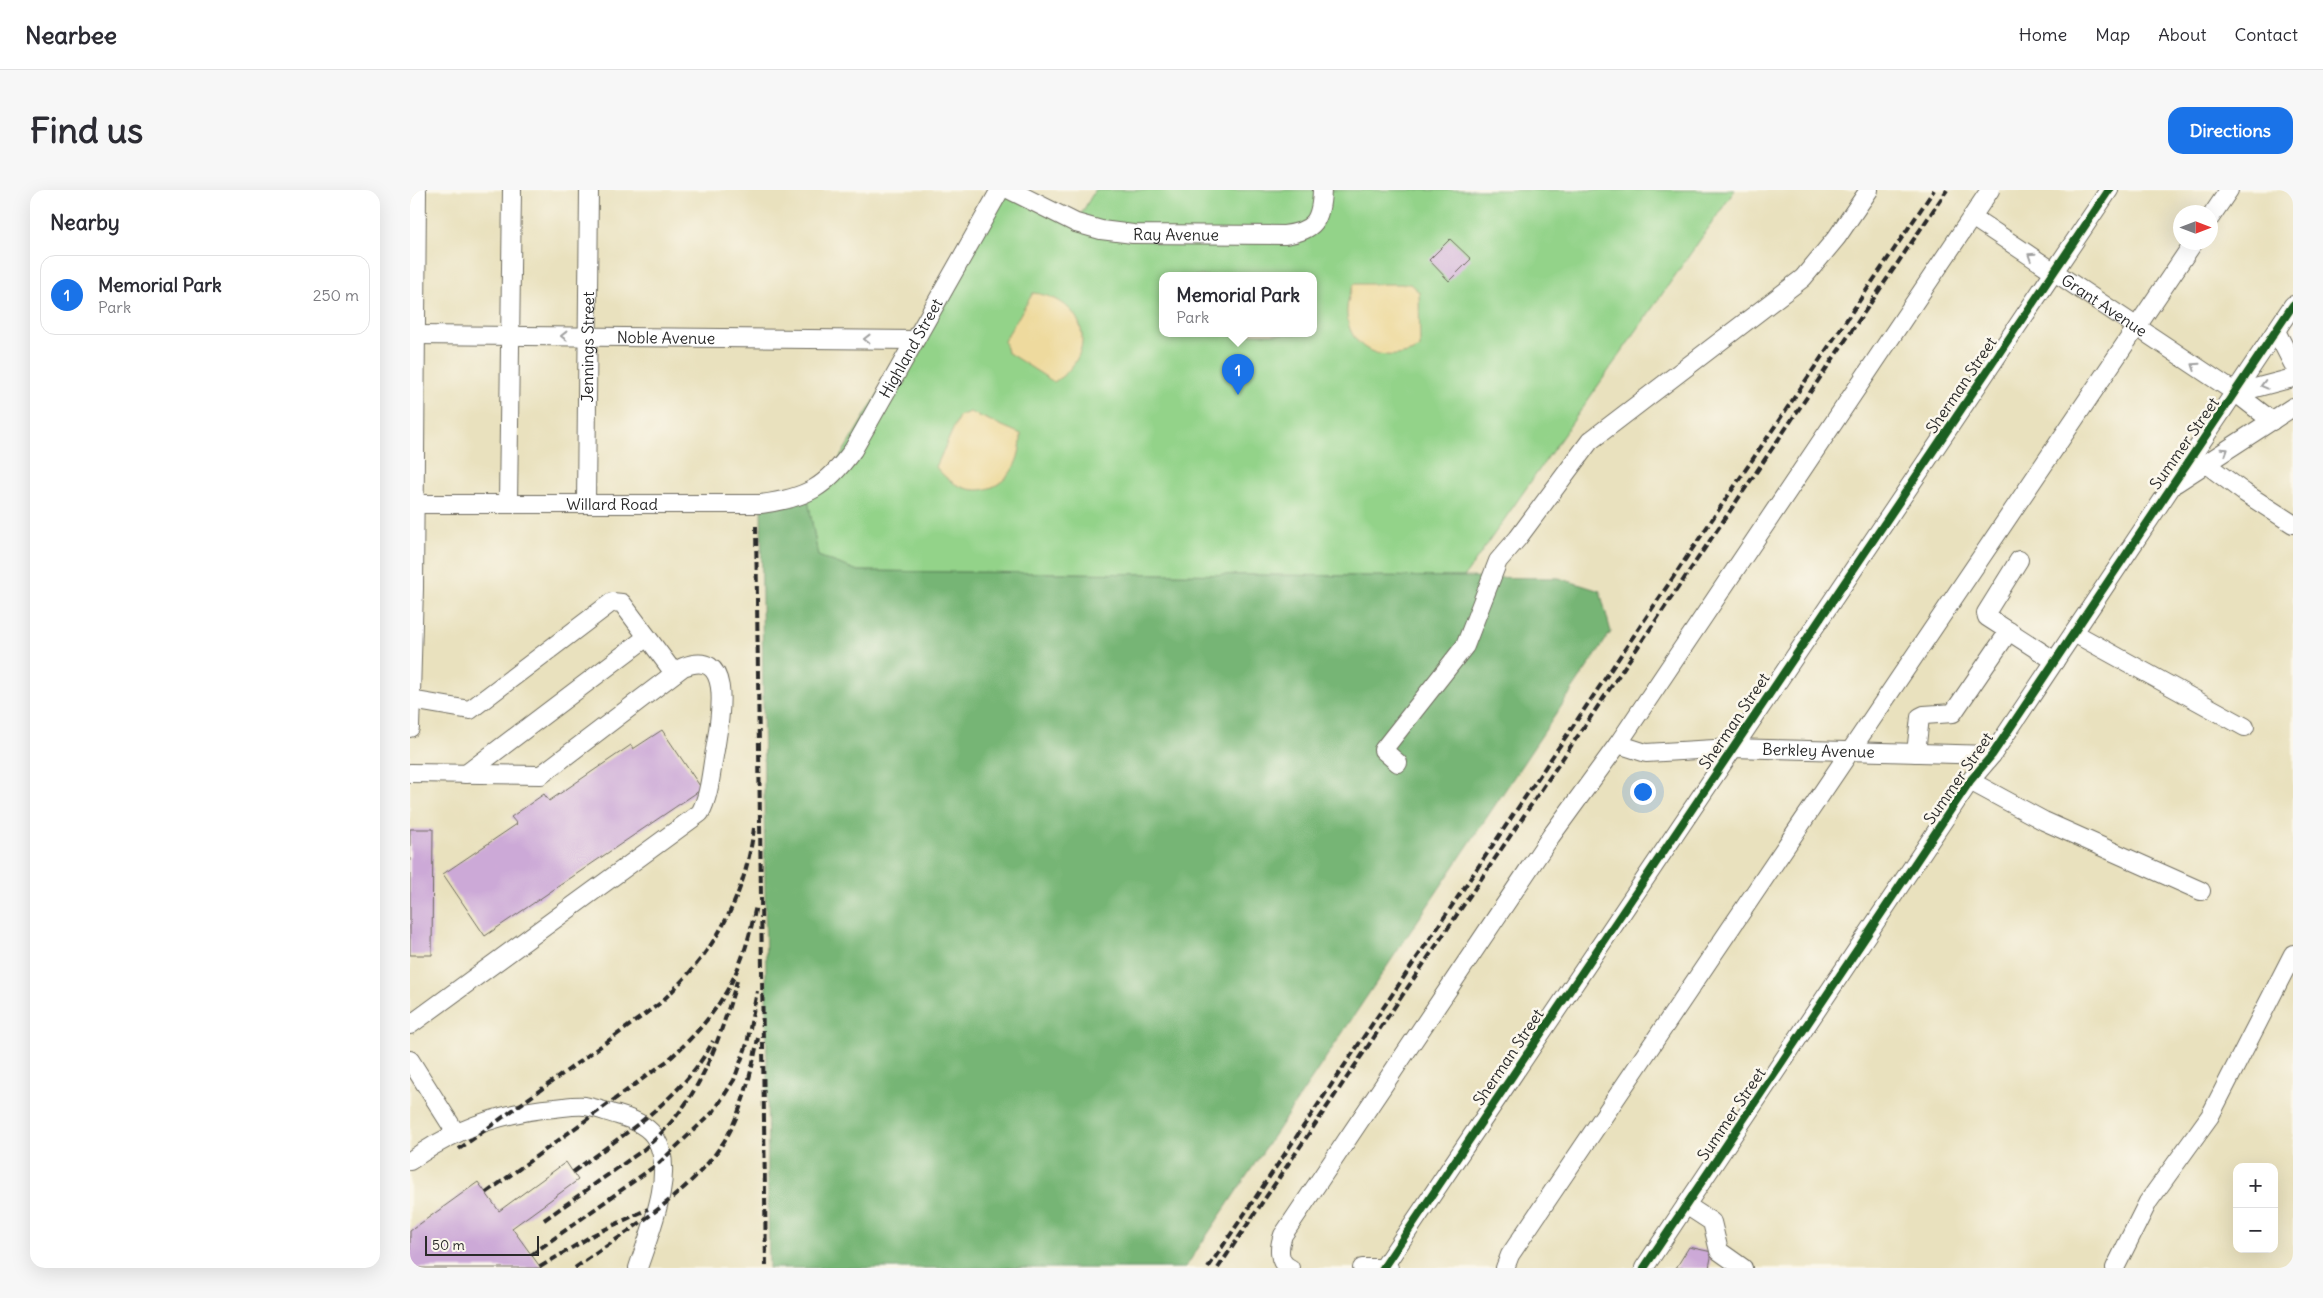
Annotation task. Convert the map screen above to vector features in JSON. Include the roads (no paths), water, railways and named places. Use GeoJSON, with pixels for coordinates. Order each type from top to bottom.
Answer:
{"type":"FeatureCollection","features":[{"type":"Feature","properties":{"kind":"street"},"geometry":{"type":"LineString","coordinates":[[410,728],[417,190]]}},
{"type":"Feature","properties":{"kind":"street"},"geometry":{"type":"LineString","coordinates":[[508,504],[512,190]]}},
{"type":"Feature","properties":{"kind":"street","name":"Jennings Street"},"geometry":{"type":"LineString","coordinates":[[586,503],[589,190]]}},
{"type":"Feature","properties":{"kind":"street","name":"Highland Street"},"geometry":{"type":"LineString","coordinates":[[807,494],[824,484],[838,470],[853,450],[1000,190]]}},
{"type":"Feature","properties":{"kind":"street","name":"Ray Avenue"},"geometry":{"type":"LineString","coordinates":[[1010,190],[1076,223],[1101,230],[1133,234],[1284,235],[1305,230],[1317,219],[1321,210],[1322,190]]}},
{"type":"Feature","properties":{"kind":"street"},"geometry":{"type":"LineString","coordinates":[[1398,763],[1384,750],[1466,646],[1498,561],[1518,538],[1590,441],[1803,278],[1837,237],[1869,190]]}},
{"type":"Feature","properties":{"kind":"street"},"geometry":{"type":"LineString","coordinates":[[1290,1268],[1283,1263],[1281,1258],[1280,1246],[1283,1235],[1550,836],[1618,744],[1990,190]]}},
{"type":"Feature","properties":{"kind":"street","name":"Sherman Street"},"geometry":{"type":"LineString","coordinates":[[1383,1268],[2109,190]]}},
{"type":"Feature","properties":{"kind":"street"},"geometry":{"type":"LineString","coordinates":[[2218,206],[2229,190]]}},
{"type":"Feature","properties":{"kind":"street","name":"Grant Avenue"},"geometry":{"type":"LineString","coordinates":[[1972,217],[2236,393],[2272,422]]}},
{"type":"Feature","properties":{"kind":"street"},"geometry":{"type":"LineString","coordinates":[[1505,1268],[1510,1255],[2189,250]]}},
{"type":"Feature","properties":{"kind":"street","name":"Summer Street"},"geometry":{"type":"LineString","coordinates":[[1644,1268],[1970,781],[1992,756],[2293,305]]}},
{"type":"Feature","properties":{"kind":"street"},"geometry":{"type":"LineString","coordinates":[[2276,331],[2293,364]]}},
{"type":"Feature","properties":{"kind":"street","name":"Noble Avenue"},"geometry":{"type":"LineString","coordinates":[[416,335],[916,340]]}},
{"type":"Feature","properties":{"kind":"street"},"geometry":{"type":"LineString","coordinates":[[2236,393],[2293,378]]}},
{"type":"Feature","properties":{"kind":"street"},"geometry":{"type":"LineString","coordinates":[[2170,487],[2293,407]]}},
{"type":"Feature","properties":{"kind":"street"},"geometry":{"type":"LineString","coordinates":[[2206,464],[2245,494],[2293,524]]}},
{"type":"Feature","properties":{"kind":"street","name":"Willard Road"},"geometry":{"type":"LineString","coordinates":[[414,504],[761,504],[786,501],[807,494]]}},
{"type":"Feature","properties":{"kind":"street"},"geometry":{"type":"LineString","coordinates":[[2019,560],[1986,613],[1988,617],[2055,661]]}},
{"type":"Feature","properties":{"kind":"street"},"geometry":{"type":"LineString","coordinates":[[411,700],[470,710],[612,602],[622,603],[674,674]]}},
{"type":"Feature","properties":{"kind":"street"},"geometry":{"type":"LineString","coordinates":[[1916,753],[1920,717],[1924,715],[1953,713],[2009,631]]}},
{"type":"Feature","properties":{"kind":"street"},"geometry":{"type":"LineString","coordinates":[[2074,633],[2246,727]]}},
{"type":"Feature","properties":{"kind":"street"},"geometry":{"type":"LineString","coordinates":[[466,774],[647,637]]}},
{"type":"Feature","properties":{"kind":"street"},"geometry":{"type":"LineString","coordinates":[[410,773],[541,775],[674,674],[691,664],[703,664],[716,673],[721,687],[719,725],[707,796],[700,813],[410,1026]]}},
{"type":"Feature","properties":{"kind":"street","name":"Berkley Avenue"},"geometry":{"type":"LineString","coordinates":[[1618,744],[1646,753],[1732,748],[1992,756]]}},
{"type":"Feature","properties":{"kind":"street"},"geometry":{"type":"LineString","coordinates":[[1970,781],[2044,821],[2201,891]]}},
{"type":"Feature","properties":{"kind":"street"},"geometry":{"type":"LineString","coordinates":[[2115,1268],[2148,1202],[2210,1116],[2293,954]]}},
{"type":"Feature","properties":{"kind":"street"},"geometry":{"type":"LineString","coordinates":[[410,1060],[456,1133]]}},
{"type":"Feature","properties":{"kind":"street"},"geometry":{"type":"LineString","coordinates":[[410,1161],[456,1133],[506,1115],[538,1109],[573,1106],[598,1109],[638,1123],[657,1139],[662,1173],[657,1208],[638,1268]]}},
{"type":"Feature","properties":{"kind":"street"},"geometry":{"type":"LineString","coordinates":[[1686,1205],[1712,1222],[1719,1251],[1743,1268]]}},
{"type":"Feature","properties":{"kind":"street"},"geometry":{"type":"LineString","coordinates":[[1362,1268],[1389,1268]]}},
{"type":"Feature","properties":{"kind":"railway"},"geometry":{"type":"LineString","coordinates":[[1208,1268],[1934,190]]}},
{"type":"Feature","properties":{"kind":"railway"},"geometry":{"type":"LineString","coordinates":[[1218,1268],[1947,190]]}},
{"type":"Feature","properties":{"kind":"railway"},"geometry":{"type":"LineString","coordinates":[[756,526],[766,1268]]}},
{"type":"Feature","properties":{"kind":"railway"},"geometry":{"type":"LineString","coordinates":[[459,1149],[659,1004],[678,985],[710,946],[734,903],[743,880],[754,828]]}},
{"type":"Feature","properties":{"kind":"railway"},"geometry":{"type":"LineString","coordinates":[[486,1193],[667,1061],[686,1044],[715,1009],[736,972],[751,930],[756,905]]}},
{"type":"Feature","properties":{"kind":"railway"},"geometry":{"type":"LineString","coordinates":[[544,1220],[643,1150],[663,1132],[679,1113],[704,1073],[737,981]]}},
{"type":"Feature","properties":{"kind":"railway"},"geometry":{"type":"LineString","coordinates":[[531,1255],[659,1163],[714,1111],[734,1080],[747,1044],[757,991]]}},
{"type":"Feature","properties":{"kind":"railway"},"geometry":{"type":"LineString","coordinates":[[575,1268],[640,1223],[683,1189],[718,1150],[731,1129],[744,1096],[758,1038]]}},
{"type":"Feature","properties":{"kind":"railway"},"geometry":{"type":"LineString","coordinates":[[573,1172],[651,1114],[669,1098],[686,1081],[713,1041]]}},
{"type":"Feature","properties":{"kind":"railway"},"geometry":{"type":"LineString","coordinates":[[540,1267],[593,1235],[648,1209]]}},
{"type":"Feature","properties":{"kind":"place","name":"Memorial Park"},"geometry":{"type":"Point","coordinates":[1238,395]}}]}
